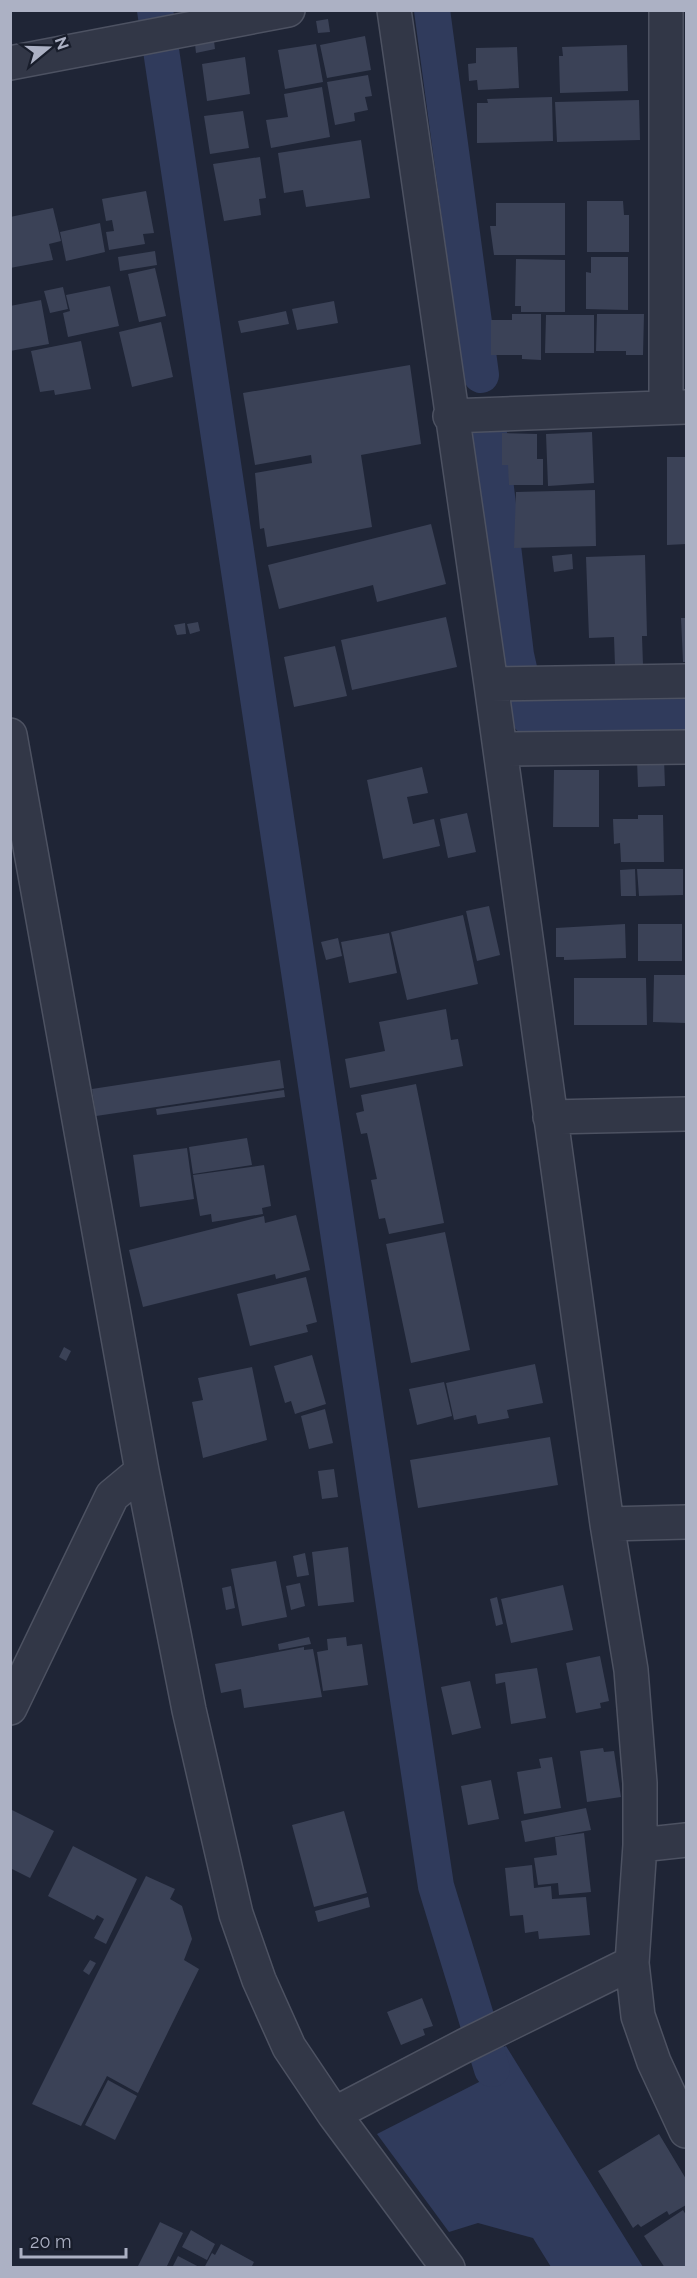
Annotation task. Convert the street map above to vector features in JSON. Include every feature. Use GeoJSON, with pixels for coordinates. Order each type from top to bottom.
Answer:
{"type":"FeatureCollection","features":[{"type":"Feature","properties":{"kind":"street"},"geometry":{"type":"LineString","coordinates":[[10,63],[288,10]]}},
{"type":"Feature","properties":{"kind":"street"},"geometry":{"type":"LineString","coordinates":[[393,10],[450,416],[513,683],[500,749],[607,1524],[631,1670],[640,1783],[640,1845],[632,1963],[638,2016],[654,2062],[680,2100],[687,2131]]}},
{"type":"Feature","properties":{"kind":"street"},"geometry":{"type":"LineString","coordinates":[[450,416],[676,407],[666,10]]}},
{"type":"Feature","properties":{"kind":"street"},"geometry":{"type":"LineString","coordinates":[[513,683],[687,681]]}},
{"type":"Feature","properties":{"kind":"street"},"geometry":{"type":"LineString","coordinates":[[10,735],[141,1471],[189,1710],[236,1914],[259,1980],[289,2047],[334,2114],[448,2268]]}},
{"type":"Feature","properties":{"kind":"street"},"geometry":{"type":"LineString","coordinates":[[500,749],[687,747]]}},
{"type":"Feature","properties":{"kind":"street"},"geometry":{"type":"LineString","coordinates":[[550,1117],[687,1114]]}},
{"type":"Feature","properties":{"kind":"street"},"geometry":{"type":"LineString","coordinates":[[10,1708],[112,1496],[141,1471]]}},
{"type":"Feature","properties":{"kind":"street"},"geometry":{"type":"LineString","coordinates":[[607,1524],[687,1522]]}},
{"type":"Feature","properties":{"kind":"street"},"geometry":{"type":"LineString","coordinates":[[640,1845],[687,1840]]}},
{"type":"Feature","properties":{"kind":"street"},"geometry":{"type":"LineString","coordinates":[[334,2114],[464,2046],[632,1963]]}},
{"type":"Feature","properties":{"kind":"water"},"geometry":{"type":"Polygon","coordinates":[[[506,2046],[643,2267],[551,2267],[533,2238],[478,2223],[449,2232],[377,2134],[479,2082],[473,2060],[506,2046]]]}},
{"type":"Feature","properties":{"kind":"building"},"geometry":{"type":"Polygon","coordinates":[[[328,19],[330,32],[318,33],[316,21],[328,19]]]}},
{"type":"Feature","properties":{"kind":"building"},"geometry":{"type":"Polygon","coordinates":[[[365,36],[371,70],[327,78],[320,45],[365,36]]]}},
{"type":"Feature","properties":{"kind":"building"},"geometry":{"type":"Polygon","coordinates":[[[214,41],[215,49],[196,53],[195,44],[214,41]]]}},
{"type":"Feature","properties":{"kind":"building"},"geometry":{"type":"Polygon","coordinates":[[[316,44],[323,82],[285,89],[278,50],[316,44]]]}},
{"type":"Feature","properties":{"kind":"building"},"geometry":{"type":"Polygon","coordinates":[[[627,45],[628,91],[560,93],[559,56],[563,56],[562,47],[627,45]]]}},
{"type":"Feature","properties":{"kind":"building"},"geometry":{"type":"Polygon","coordinates":[[[517,47],[519,88],[478,90],[477,80],[469,81],[468,64],[476,63],[476,48],[517,47]]]}},
{"type":"Feature","properties":{"kind":"building"},"geometry":{"type":"Polygon","coordinates":[[[245,57],[250,94],[207,101],[202,64],[245,57]]]}},
{"type":"Feature","properties":{"kind":"building"},"geometry":{"type":"Polygon","coordinates":[[[368,75],[372,96],[365,97],[368,110],[354,113],[355,121],[335,125],[327,82],[368,75]]]}},
{"type":"Feature","properties":{"kind":"building"},"geometry":{"type":"Polygon","coordinates":[[[322,87],[330,137],[271,148],[266,120],[288,117],[284,94],[322,87]]]}},
{"type":"Feature","properties":{"kind":"building"},"geometry":{"type":"Polygon","coordinates":[[[552,97],[553,141],[477,143],[477,103],[488,103],[487,99],[552,97]]]}},
{"type":"Feature","properties":{"kind":"building"},"geometry":{"type":"Polygon","coordinates":[[[639,100],[640,140],[557,142],[555,102],[639,100]]]}},
{"type":"Feature","properties":{"kind":"building"},"geometry":{"type":"Polygon","coordinates":[[[243,111],[249,148],[210,154],[204,116],[243,111]]]}},
{"type":"Feature","properties":{"kind":"building"},"geometry":{"type":"Polygon","coordinates":[[[361,140],[370,198],[306,207],[303,190],[284,193],[278,153],[361,140]]]}},
{"type":"Feature","properties":{"kind":"building"},"geometry":{"type":"Polygon","coordinates":[[[260,157],[266,198],[259,199],[261,215],[224,221],[213,164],[260,157]]]}},
{"type":"Feature","properties":{"kind":"building"},"geometry":{"type":"Polygon","coordinates":[[[146,191],[154,233],[143,234],[145,244],[109,250],[106,232],[114,231],[112,220],[106,221],[102,199],[146,191]]]}},
{"type":"Feature","properties":{"kind":"building"},"geometry":{"type":"Polygon","coordinates":[[[587,201],[623,201],[624,215],[629,215],[629,252],[587,252],[587,201]]]}},
{"type":"Feature","properties":{"kind":"building"},"geometry":{"type":"Polygon","coordinates":[[[496,203],[565,203],[565,255],[494,255],[490,226],[496,226],[496,203]]]}},
{"type":"Feature","properties":{"kind":"building"},"geometry":{"type":"Polygon","coordinates":[[[53,208],[61,241],[49,244],[53,260],[10,268],[10,217],[53,208]]]}},
{"type":"Feature","properties":{"kind":"building"},"geometry":{"type":"Polygon","coordinates":[[[100,223],[105,252],[66,261],[60,232],[100,223]]]}},
{"type":"Feature","properties":{"kind":"building"},"geometry":{"type":"Polygon","coordinates":[[[155,251],[157,265],[120,271],[118,257],[155,251]]]}},
{"type":"Feature","properties":{"kind":"building"},"geometry":{"type":"Polygon","coordinates":[[[591,257],[628,257],[628,310],[586,309],[586,272],[591,273],[591,257]]]}},
{"type":"Feature","properties":{"kind":"building"},"geometry":{"type":"Polygon","coordinates":[[[516,259],[565,260],[565,312],[521,312],[521,306],[515,306],[516,259]]]}},
{"type":"Feature","properties":{"kind":"building"},"geometry":{"type":"Polygon","coordinates":[[[155,268],[166,316],[139,322],[128,274],[155,268]]]}},
{"type":"Feature","properties":{"kind":"building"},"geometry":{"type":"Polygon","coordinates":[[[110,286],[119,326],[68,337],[63,313],[70,311],[66,295],[110,286]]]}},
{"type":"Feature","properties":{"kind":"building"},"geometry":{"type":"Polygon","coordinates":[[[63,287],[68,309],[50,313],[44,291],[63,287]]]}},
{"type":"Feature","properties":{"kind":"building"},"geometry":{"type":"Polygon","coordinates":[[[41,300],[49,344],[10,351],[10,306],[41,300]]]}},
{"type":"Feature","properties":{"kind":"building"},"geometry":{"type":"Polygon","coordinates":[[[334,301],[338,323],[297,330],[292,309],[334,301]]]}},
{"type":"Feature","properties":{"kind":"building"},"geometry":{"type":"Polygon","coordinates":[[[286,311],[289,324],[241,333],[238,321],[286,311]]]}},
{"type":"Feature","properties":{"kind":"building"},"geometry":{"type":"Polygon","coordinates":[[[512,314],[541,314],[541,360],[522,359],[522,355],[491,355],[491,320],[512,320],[512,314]]]}},
{"type":"Feature","properties":{"kind":"building"},"geometry":{"type":"Polygon","coordinates":[[[597,314],[644,314],[643,355],[626,355],[626,351],[596,351],[597,314]]]}},
{"type":"Feature","properties":{"kind":"building"},"geometry":{"type":"Polygon","coordinates":[[[546,315],[594,315],[594,353],[545,353],[546,315]]]}},
{"type":"Feature","properties":{"kind":"building"},"geometry":{"type":"Polygon","coordinates":[[[161,322],[173,377],[132,387],[119,332],[161,322]]]}},
{"type":"Feature","properties":{"kind":"building"},"geometry":{"type":"Polygon","coordinates":[[[81,341],[91,389],[55,395],[54,390],[40,392],[31,351],[81,341]]]}},
{"type":"Feature","properties":{"kind":"building"},"geometry":{"type":"Polygon","coordinates":[[[410,365],[421,444],[361,455],[372,527],[267,547],[264,528],[260,529],[255,473],[312,463],[311,455],[255,465],[243,393],[410,365]]]}},
{"type":"Feature","properties":{"kind":"building"},"geometry":{"type":"Polygon","coordinates":[[[592,432],[594,483],[548,486],[546,434],[592,432]]]}},
{"type":"Feature","properties":{"kind":"building"},"geometry":{"type":"Polygon","coordinates":[[[502,433],[537,434],[537,459],[543,459],[543,485],[509,485],[508,465],[502,465],[502,433]]]}},
{"type":"Feature","properties":{"kind":"building"},"geometry":{"type":"Polygon","coordinates":[[[667,457],[686,457],[686,544],[667,545],[667,457]]]}},
{"type":"Feature","properties":{"kind":"building"},"geometry":{"type":"Polygon","coordinates":[[[595,490],[596,546],[514,548],[516,492],[595,490]]]}},
{"type":"Feature","properties":{"kind":"building"},"geometry":{"type":"Polygon","coordinates":[[[431,524],[446,584],[377,602],[373,585],[279,609],[268,565],[431,524]]]}},
{"type":"Feature","properties":{"kind":"building"},"geometry":{"type":"Polygon","coordinates":[[[572,554],[573,569],[554,572],[552,556],[572,554]]]}},
{"type":"Feature","properties":{"kind":"building"},"geometry":{"type":"Polygon","coordinates":[[[645,555],[647,636],[642,636],[643,665],[615,666],[614,637],[589,638],[586,557],[645,555]]]}},
{"type":"Feature","properties":{"kind":"building"},"geometry":{"type":"Polygon","coordinates":[[[446,617],[457,667],[352,690],[341,640],[446,617]]]}},
{"type":"Feature","properties":{"kind":"building"},"geometry":{"type":"Polygon","coordinates":[[[681,618],[686,618],[686,662],[683,662],[681,618]]]}},
{"type":"Feature","properties":{"kind":"building"},"geometry":{"type":"Polygon","coordinates":[[[198,622],[200,631],[190,634],[187,624],[198,622]]]}},
{"type":"Feature","properties":{"kind":"building"},"geometry":{"type":"Polygon","coordinates":[[[185,623],[186,634],[177,635],[174,625],[185,623]]]}},
{"type":"Feature","properties":{"kind":"building"},"geometry":{"type":"Polygon","coordinates":[[[335,646],[347,696],[294,707],[284,657],[335,646]]]}},
{"type":"Feature","properties":{"kind":"building"},"geometry":{"type":"Polygon","coordinates":[[[664,759],[665,786],[638,787],[637,760],[664,759]]]}},
{"type":"Feature","properties":{"kind":"building"},"geometry":{"type":"Polygon","coordinates":[[[422,767],[428,793],[407,797],[413,824],[434,819],[440,846],[383,859],[367,780],[422,767]]]}},
{"type":"Feature","properties":{"kind":"building"},"geometry":{"type":"Polygon","coordinates":[[[554,770],[599,770],[599,827],[553,827],[554,770]]]}},
{"type":"Feature","properties":{"kind":"building"},"geometry":{"type":"Polygon","coordinates":[[[467,813],[476,852],[448,858],[440,819],[467,813]]]}},
{"type":"Feature","properties":{"kind":"building"},"geometry":{"type":"Polygon","coordinates":[[[638,815],[663,815],[664,862],[621,862],[620,843],[614,844],[613,819],[638,819],[638,815]]]}},
{"type":"Feature","properties":{"kind":"building"},"geometry":{"type":"Polygon","coordinates":[[[635,869],[636,896],[621,896],[620,870],[635,869]]]}},
{"type":"Feature","properties":{"kind":"building"},"geometry":{"type":"Polygon","coordinates":[[[637,869],[683,869],[683,895],[639,896],[637,869]]]}},
{"type":"Feature","properties":{"kind":"building"},"geometry":{"type":"Polygon","coordinates":[[[489,906],[500,955],[477,961],[466,911],[489,906]]]}},
{"type":"Feature","properties":{"kind":"building"},"geometry":{"type":"Polygon","coordinates":[[[463,915],[478,984],[407,1000],[391,932],[463,915]]]}},
{"type":"Feature","properties":{"kind":"building"},"geometry":{"type":"Polygon","coordinates":[[[625,924],[626,958],[564,960],[564,957],[556,957],[556,928],[625,924]]]}},
{"type":"Feature","properties":{"kind":"building"},"geometry":{"type":"Polygon","coordinates":[[[638,924],[682,924],[682,961],[638,961],[638,924]]]}},
{"type":"Feature","properties":{"kind":"building"},"geometry":{"type":"Polygon","coordinates":[[[389,933],[397,973],[349,983],[341,942],[389,933]]]}},
{"type":"Feature","properties":{"kind":"building"},"geometry":{"type":"Polygon","coordinates":[[[338,938],[342,956],[326,960],[321,942],[338,938]]]}},
{"type":"Feature","properties":{"kind":"building"},"geometry":{"type":"Polygon","coordinates":[[[654,975],[686,975],[686,1023],[653,1022],[654,975]]]}},
{"type":"Feature","properties":{"kind":"building"},"geometry":{"type":"Polygon","coordinates":[[[574,978],[646,978],[647,1025],[574,1025],[574,978]]]}},
{"type":"Feature","properties":{"kind":"building"},"geometry":{"type":"Polygon","coordinates":[[[446,1009],[451,1040],[458,1039],[463,1066],[350,1088],[345,1059],[385,1051],[379,1022],[446,1009]]]}},
{"type":"Feature","properties":{"kind":"building"},"geometry":{"type":"Polygon","coordinates":[[[280,1060],[284,1088],[96,1116],[92,1089],[280,1060]]]}},
{"type":"Feature","properties":{"kind":"building"},"geometry":{"type":"Polygon","coordinates":[[[416,1084],[444,1223],[389,1234],[385,1218],[379,1219],[371,1180],[377,1179],[367,1133],[361,1134],[356,1113],[364,1111],[361,1095],[416,1084]]]}},
{"type":"Feature","properties":{"kind":"building"},"geometry":{"type":"Polygon","coordinates":[[[284,1090],[285,1097],[157,1115],[156,1109],[284,1090]]]}},
{"type":"Feature","properties":{"kind":"building"},"geometry":{"type":"Polygon","coordinates":[[[247,1138],[252,1165],[193,1174],[189,1147],[247,1138]]]}},
{"type":"Feature","properties":{"kind":"building"},"geometry":{"type":"Polygon","coordinates":[[[187,1148],[194,1199],[140,1207],[133,1155],[187,1148]]]}},
{"type":"Feature","properties":{"kind":"building"},"geometry":{"type":"Polygon","coordinates":[[[264,1165],[271,1206],[262,1208],[263,1214],[212,1222],[211,1214],[200,1216],[193,1175],[264,1165]]]}},
{"type":"Feature","properties":{"kind":"building"},"geometry":{"type":"Polygon","coordinates":[[[296,1215],[310,1270],[276,1279],[275,1274],[143,1307],[129,1250],[264,1216],[265,1223],[296,1215]]]}},
{"type":"Feature","properties":{"kind":"building"},"geometry":{"type":"Polygon","coordinates":[[[445,1232],[470,1350],[411,1363],[386,1244],[445,1232]]]}},
{"type":"Feature","properties":{"kind":"building"},"geometry":{"type":"Polygon","coordinates":[[[306,1277],[317,1322],[306,1325],[308,1332],[250,1346],[237,1294],[306,1277]]]}},
{"type":"Feature","properties":{"kind":"building"},"geometry":{"type":"Polygon","coordinates":[[[64,1347],[71,1351],[66,1361],[59,1357],[64,1347]]]}},
{"type":"Feature","properties":{"kind":"building"},"geometry":{"type":"Polygon","coordinates":[[[312,1355],[326,1404],[295,1414],[291,1401],[285,1403],[274,1366],[312,1355]]]}},
{"type":"Feature","properties":{"kind":"building"},"geometry":{"type":"Polygon","coordinates":[[[535,1364],[543,1403],[507,1410],[509,1418],[478,1424],[476,1415],[454,1420],[446,1383],[535,1364]]]}},
{"type":"Feature","properties":{"kind":"building"},"geometry":{"type":"Polygon","coordinates":[[[252,1367],[267,1440],[203,1458],[192,1402],[203,1400],[198,1378],[252,1367]]]}},
{"type":"Feature","properties":{"kind":"building"},"geometry":{"type":"Polygon","coordinates":[[[444,1382],[452,1416],[417,1425],[409,1389],[444,1382]]]}},
{"type":"Feature","properties":{"kind":"building"},"geometry":{"type":"Polygon","coordinates":[[[325,1409],[333,1443],[309,1449],[301,1416],[325,1409]]]}},
{"type":"Feature","properties":{"kind":"building"},"geometry":{"type":"Polygon","coordinates":[[[550,1437],[558,1485],[418,1508],[410,1460],[550,1437]]]}},
{"type":"Feature","properties":{"kind":"building"},"geometry":{"type":"Polygon","coordinates":[[[334,1469],[338,1497],[322,1499],[318,1471],[334,1469]]]}},
{"type":"Feature","properties":{"kind":"building"},"geometry":{"type":"Polygon","coordinates":[[[348,1547],[354,1602],[318,1606],[312,1552],[348,1547]]]}},
{"type":"Feature","properties":{"kind":"building"},"geometry":{"type":"Polygon","coordinates":[[[305,1553],[309,1575],[297,1577],[293,1556],[305,1553]]]}},
{"type":"Feature","properties":{"kind":"building"},"geometry":{"type":"Polygon","coordinates":[[[276,1561],[287,1617],[242,1626],[231,1569],[276,1561]]]}},
{"type":"Feature","properties":{"kind":"building"},"geometry":{"type":"Polygon","coordinates":[[[300,1583],[305,1606],[291,1610],[286,1586],[300,1583]]]}},
{"type":"Feature","properties":{"kind":"building"},"geometry":{"type":"Polygon","coordinates":[[[563,1585],[573,1630],[511,1643],[501,1599],[563,1585]]]}},
{"type":"Feature","properties":{"kind":"building"},"geometry":{"type":"Polygon","coordinates":[[[231,1586],[235,1608],[226,1610],[222,1588],[231,1586]]]}},
{"type":"Feature","properties":{"kind":"building"},"geometry":{"type":"Polygon","coordinates":[[[497,1597],[503,1624],[496,1626],[490,1599],[497,1597]]]}},
{"type":"Feature","properties":{"kind":"building"},"geometry":{"type":"Polygon","coordinates":[[[309,1637],[311,1644],[279,1650],[278,1644],[309,1637]]]}},
{"type":"Feature","properties":{"kind":"building"},"geometry":{"type":"Polygon","coordinates":[[[346,1637],[347,1646],[362,1644],[368,1685],[323,1691],[317,1652],[328,1650],[327,1639],[346,1637]]]}},
{"type":"Feature","properties":{"kind":"building"},"geometry":{"type":"Polygon","coordinates":[[[304,1647],[304,1650],[313,1649],[322,1697],[244,1708],[241,1689],[221,1693],[215,1664],[304,1647]]]}},
{"type":"Feature","properties":{"kind":"building"},"geometry":{"type":"Polygon","coordinates":[[[600,1656],[609,1701],[600,1703],[601,1708],[576,1713],[566,1663],[600,1656]]]}},
{"type":"Feature","properties":{"kind":"building"},"geometry":{"type":"Polygon","coordinates":[[[537,1668],[546,1718],[511,1724],[505,1682],[496,1684],[495,1674],[537,1668]]]}},
{"type":"Feature","properties":{"kind":"building"},"geometry":{"type":"Polygon","coordinates":[[[470,1681],[481,1728],[452,1735],[441,1687],[470,1681]]]}},
{"type":"Feature","properties":{"kind":"building"},"geometry":{"type":"Polygon","coordinates":[[[603,1748],[604,1752],[614,1751],[621,1797],[587,1802],[580,1751],[603,1748]]]}},
{"type":"Feature","properties":{"kind":"building"},"geometry":{"type":"Polygon","coordinates":[[[552,1757],[561,1808],[524,1814],[517,1772],[541,1768],[539,1759],[552,1757]]]}},
{"type":"Feature","properties":{"kind":"building"},"geometry":{"type":"Polygon","coordinates":[[[491,1780],[499,1819],[468,1825],[461,1786],[491,1780]]]}},
{"type":"Feature","properties":{"kind":"building"},"geometry":{"type":"Polygon","coordinates":[[[586,1808],[591,1830],[525,1842],[521,1821],[586,1808]]]}},
{"type":"Feature","properties":{"kind":"building"},"geometry":{"type":"Polygon","coordinates":[[[10,1809],[54,1831],[30,1878],[10,1868],[10,1809]]]}},
{"type":"Feature","properties":{"kind":"building"},"geometry":{"type":"Polygon","coordinates":[[[344,1811],[367,1893],[314,1907],[292,1825],[344,1811]]]}},
{"type":"Feature","properties":{"kind":"building"},"geometry":{"type":"Polygon","coordinates":[[[584,1833],[591,1892],[559,1895],[558,1883],[538,1885],[534,1858],[557,1855],[555,1837],[584,1833]]]}},
{"type":"Feature","properties":{"kind":"building"},"geometry":{"type":"Polygon","coordinates":[[[73,1846],[137,1879],[106,1944],[94,1938],[104,1919],[97,1915],[94,1920],[48,1896],[73,1846]]]}},
{"type":"Feature","properties":{"kind":"building"},"geometry":{"type":"Polygon","coordinates":[[[532,1865],[534,1888],[551,1886],[552,1899],[586,1897],[590,1935],[539,1939],[538,1931],[525,1933],[523,1915],[510,1916],[505,1868],[532,1865]]]}},
{"type":"Feature","properties":{"kind":"building"},"geometry":{"type":"Polygon","coordinates":[[[146,1876],[175,1889],[170,1899],[182,1906],[192,1939],[184,1960],[199,1969],[138,2093],[107,2076],[81,2126],[32,2104],[146,1876]]]}},
{"type":"Feature","properties":{"kind":"building"},"geometry":{"type":"Polygon","coordinates":[[[368,1897],[370,1907],[318,1922],[315,1911],[368,1897]]]}},
{"type":"Feature","properties":{"kind":"building"},"geometry":{"type":"Polygon","coordinates":[[[90,1960],[96,1963],[89,1975],[83,1971],[90,1960]]]}},
{"type":"Feature","properties":{"kind":"building"},"geometry":{"type":"Polygon","coordinates":[[[422,1998],[433,2026],[423,2029],[425,2035],[401,2045],[387,2012],[422,1998]]]}},
{"type":"Feature","properties":{"kind":"building"},"geometry":{"type":"Polygon","coordinates":[[[108,2080],[137,2096],[115,2140],[85,2125],[108,2080]]]}},
{"type":"Feature","properties":{"kind":"building"},"geometry":{"type":"Polygon","coordinates":[[[659,2134],[686,2179],[686,2205],[669,2215],[667,2211],[641,2227],[638,2224],[633,2228],[598,2171],[659,2134]]]}},
{"type":"Feature","properties":{"kind":"building"},"geometry":{"type":"Polygon","coordinates":[[[683,2210],[686,2215],[686,2268],[665,2268],[644,2236],[683,2210]]]}},
{"type":"Feature","properties":{"kind":"building"},"geometry":{"type":"Polygon","coordinates":[[[160,2222],[183,2233],[166,2268],[137,2268],[160,2222]]]}},
{"type":"Feature","properties":{"kind":"building"},"geometry":{"type":"Polygon","coordinates":[[[191,2230],[215,2244],[207,2260],[182,2247],[191,2230]]]}},
{"type":"Feature","properties":{"kind":"building"},"geometry":{"type":"Polygon","coordinates":[[[221,2244],[254,2262],[251,2268],[204,2268],[212,2253],[215,2255],[221,2244]]]}},
{"type":"Feature","properties":{"kind":"building"},"geometry":{"type":"Polygon","coordinates":[[[178,2256],[201,2268],[172,2268],[178,2256]]]}},
{"type":"Feature","properties":{"kind":"waterway"},"geometry":{"type":"LineString","coordinates":[[155,10],[436,1886],[492,2069]]}},
{"type":"Feature","properties":{"kind":"waterway"},"geometry":{"type":"LineString","coordinates":[[432,10],[481,375]]}},
{"type":"Feature","properties":{"kind":"waterway"},"geometry":{"type":"LineString","coordinates":[[490,438],[516,655],[530,718],[686,717]]}}]}
